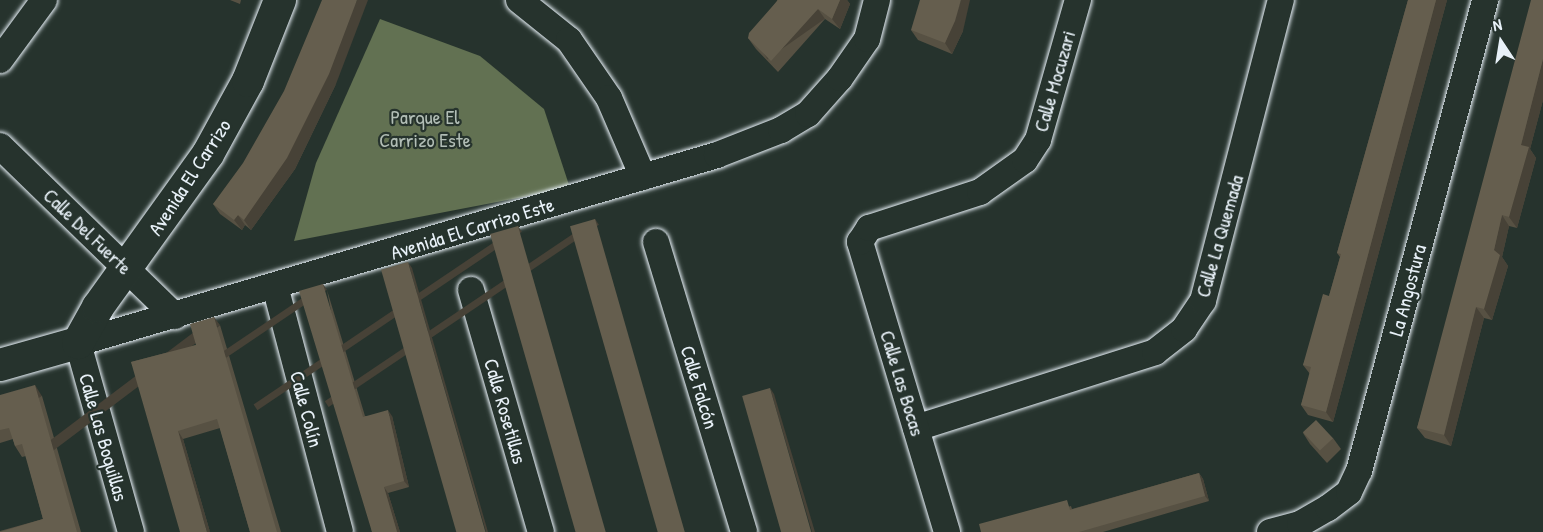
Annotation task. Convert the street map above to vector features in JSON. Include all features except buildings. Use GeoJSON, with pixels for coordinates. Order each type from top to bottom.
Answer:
{"type":"FeatureCollection","features":[{"type":"Feature","properties":{"kind":"street"},"geometry":{"type":"LineString","coordinates":[[0,60],[44,0]]}},
{"type":"Feature","properties":{"kind":"street","name":"Avenida El Carrizo"},"geometry":{"type":"LineString","coordinates":[[78,343],[98,307],[128,270],[208,154],[248,81],[280,0]]}},
{"type":"Feature","properties":{"kind":"street"},"geometry":{"type":"LineString","coordinates":[[519,0],[569,40],[609,98],[643,177]]}},
{"type":"Feature","properties":{"kind":"street","name":"Avenida El Carrizo Este"},"geometry":{"type":"LineString","coordinates":[[0,365],[175,316],[643,177],[749,143],[808,114],[840,78],[867,39],[877,0]]}},
{"type":"Feature","properties":{"kind":"street","name":"Calle Mocuzari"},"geometry":{"type":"LineString","coordinates":[[863,233],[980,192],[1025,160],[1038,140],[1077,0]]}},
{"type":"Feature","properties":{"kind":"street","name":"Calle La Quemada"},"geometry":{"type":"LineString","coordinates":[[916,428],[1155,352],[1184,329],[1203,301],[1281,0]]}},
{"type":"Feature","properties":{"kind":"street","name":"La Angostura"},"geometry":{"type":"LineString","coordinates":[[1270,532],[1300,524],[1328,508],[1349,492],[1359,471],[1485,0]]}},
{"type":"Feature","properties":{"kind":"street","name":"Calle Del Fuerte"},"geometry":{"type":"LineString","coordinates":[[0,146],[175,316]]}},
{"type":"Feature","properties":{"kind":"street","name":"Calle Las Bocas"},"geometry":{"type":"LineString","coordinates":[[863,233],[860,242],[947,532]]}},
{"type":"Feature","properties":{"kind":"street","name":"Calle Falcón"},"geometry":{"type":"LineString","coordinates":[[656,242],[744,532]]}},
{"type":"Feature","properties":{"kind":"street","name":"Calle Colín"},"geometry":{"type":"LineString","coordinates":[[275,286],[340,532]]}},
{"type":"Feature","properties":{"kind":"street","name":"Calle Rosetillas"},"geometry":{"type":"LineString","coordinates":[[471,290],[541,532]]}},
{"type":"Feature","properties":{"kind":"street","name":"Calle Las Boquillas"},"geometry":{"type":"LineString","coordinates":[[78,343],[131,532]]}},
{"type":"Feature","properties":{"kind":"green space","name":"Parque El Carrizo Este"},"geometry":{"type":"Polygon","coordinates":[[[380,19],[480,56],[544,109],[570,188],[294,241],[316,163],[380,19]]]}}]}
